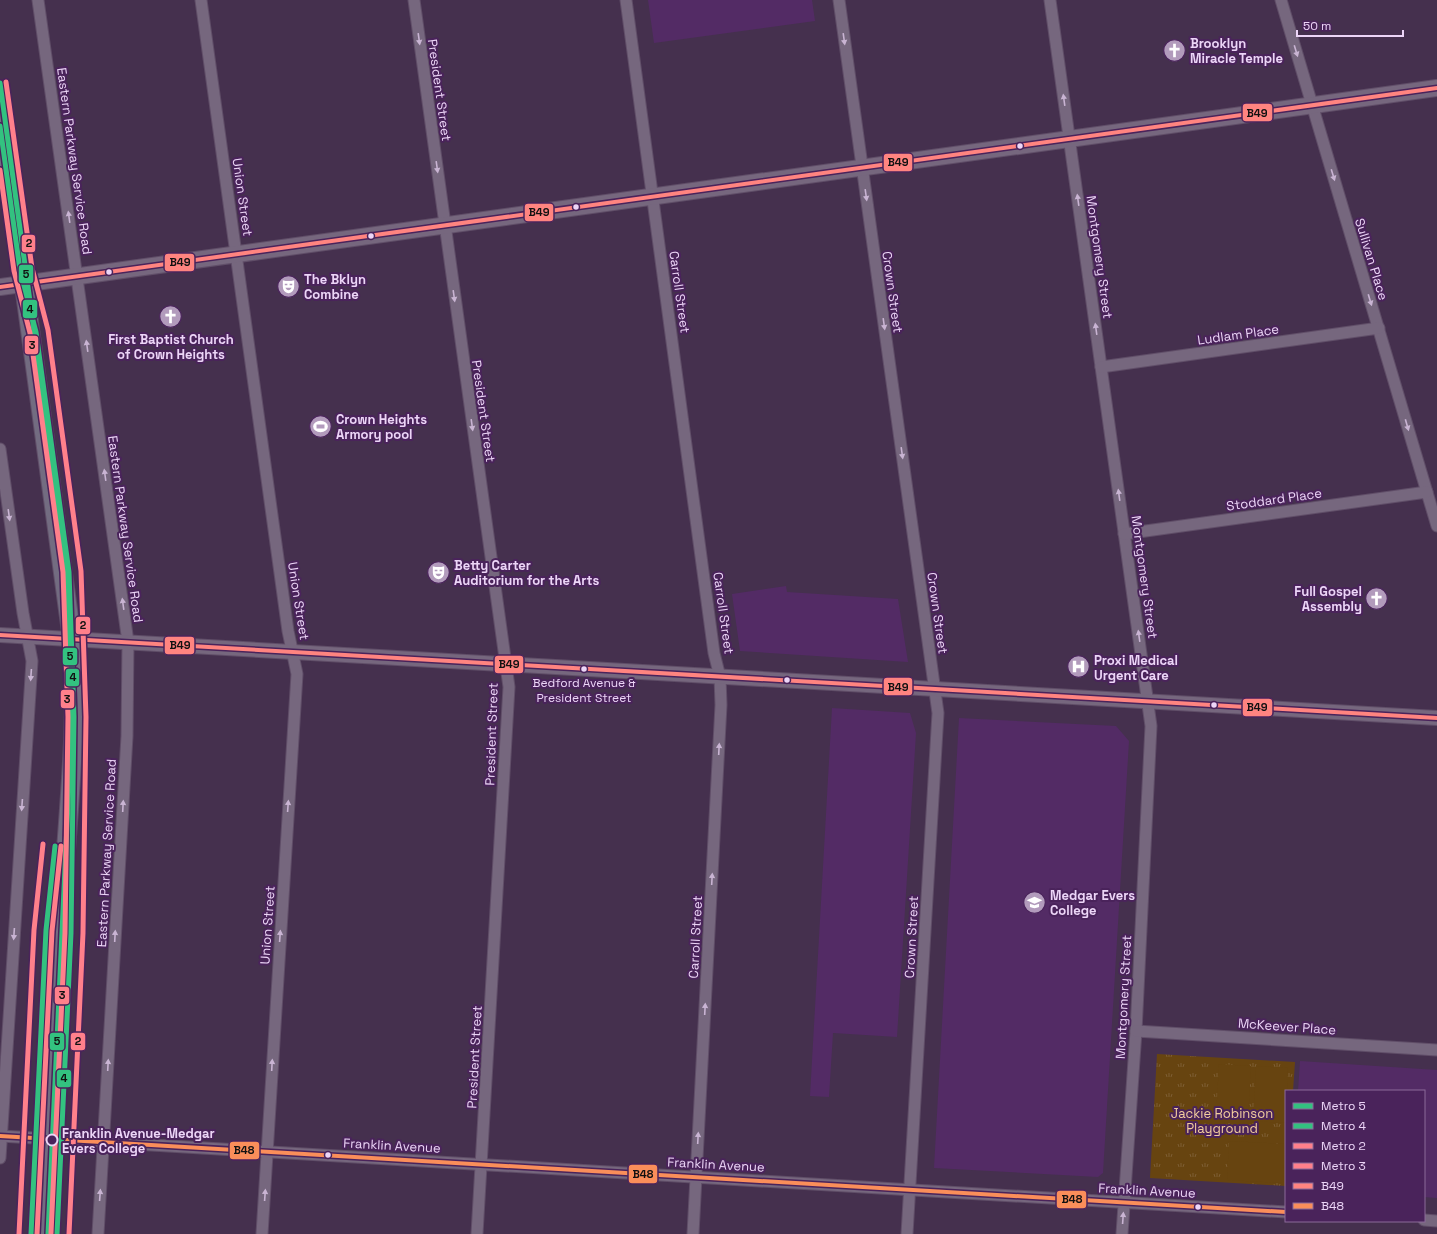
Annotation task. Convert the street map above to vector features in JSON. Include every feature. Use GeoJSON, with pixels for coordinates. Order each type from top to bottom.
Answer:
{"type":"FeatureCollection","features":[{"type":"Feature","properties":{"kind":"main road"},"geometry":{"type":"LineString","coordinates":[[0,287],[1437,88]]}},
{"type":"Feature","properties":{"kind":"main road"},"geometry":{"type":"LineString","coordinates":[[0,108],[72,638],[74,712],[55,1020],[45,1234]]}},
{"type":"Feature","properties":{"kind":"street","name":"Eastern Parkway Service Road"},"geometry":{"type":"LineString","coordinates":[[38,0],[128,642],[127,736],[98,1234]]}},
{"type":"Feature","properties":{"kind":"street","name":"Union Street"},"geometry":{"type":"LineString","coordinates":[[201,0],[288,631],[297,674],[262,1234]]}},
{"type":"Feature","properties":{"kind":"street","name":"President Street"},"geometry":{"type":"LineString","coordinates":[[414,0],[508,687],[477,1234]]}},
{"type":"Feature","properties":{"kind":"street","name":"Carroll Street"},"geometry":{"type":"LineString","coordinates":[[626,0],[714,653],[720,677],[722,704],[693,1234]]}},
{"type":"Feature","properties":{"kind":"street","name":"Crown Street"},"geometry":{"type":"LineString","coordinates":[[839,0],[938,713],[907,1234]]}},
{"type":"Feature","properties":{"kind":"street","name":"Montgomery Street"},"geometry":{"type":"LineString","coordinates":[[1050,0],[1151,726],[1136,1031],[1122,1234]]}},
{"type":"Feature","properties":{"kind":"street","name":"Sullivan Place"},"geometry":{"type":"LineString","coordinates":[[1281,0],[1437,526]]}},
{"type":"Feature","properties":{"kind":"street","name":"Ludlam Place"},"geometry":{"type":"LineString","coordinates":[[1101,367],[1379,328]]}},
{"type":"Feature","properties":{"kind":"street"},"geometry":{"type":"LineString","coordinates":[[0,449],[32,661],[0,1158]]}},
{"type":"Feature","properties":{"kind":"street","name":"Stoddard Place"},"geometry":{"type":"LineString","coordinates":[[1124,534],[1427,492]]}},
{"type":"Feature","properties":{"kind":"street"},"geometry":{"type":"LineString","coordinates":[[0,635],[1437,718]]}},
{"type":"Feature","properties":{"kind":"street","name":"McKeever Place"},"geometry":{"type":"LineString","coordinates":[[1136,1031],[1437,1050]]}},
{"type":"Feature","properties":{"kind":"street","name":"Franklin Avenue"},"geometry":{"type":"LineString","coordinates":[[1,1136],[1285,1212]]}},
{"type":"Feature","properties":{"kind":"street"},"geometry":{"type":"LineString","coordinates":[[1425,1220],[1437,1221]]}},
{"type":"Feature","properties":{"kind":"shaded area"},"geometry":{"type":"Polygon","coordinates":[[[648,0],[812,0],[815,21],[654,43],[648,0]]]}},
{"type":"Feature","properties":{"kind":"shaded area"},"geometry":{"type":"Polygon","coordinates":[[[786,586],[787,592],[898,599],[908,662],[740,651],[732,594],[786,586]]]}},
{"type":"Feature","properties":{"kind":"shaded area"},"geometry":{"type":"Polygon","coordinates":[[[832,708],[910,713],[916,733],[897,1037],[833,1033],[829,1097],[810,1096],[832,708]]]}},
{"type":"Feature","properties":{"kind":"shaded area","name":"Medgar Evers College"},"geometry":{"type":"Polygon","coordinates":[[[959,718],[1116,726],[1129,741],[1103,1173],[1098,1177],[934,1168],[959,718]]]}},
{"type":"Feature","properties":{"kind":"shaded area"},"geometry":{"type":"Polygon","coordinates":[[[1300,1061],[1437,1070],[1437,1198],[1425,1197],[1425,1090],[1298,1090],[1300,1061]]]}},
{"type":"Feature","properties":{"kind":"green space","name":"Jackie Robinson Playground"},"geometry":{"type":"Polygon","coordinates":[[[1157,1054],[1295,1062],[1293,1090],[1285,1090],[1285,1186],[1150,1178],[1157,1054]]]}},
{"type":"Feature","properties":{"kind":"green space"},"geometry":{"type":"Polygon","coordinates":[[[1219,1064],[1251,1066],[1248,1120],[1216,1118],[1219,1064]]]}},
{"type":"Feature","properties":{"kind":"green space"},"geometry":{"type":"Polygon","coordinates":[[[1256,1066],[1288,1068],[1287,1090],[1285,1090],[1285,1123],[1253,1121],[1256,1066]]]}},
{"type":"Feature","properties":{"kind":"green space"},"geometry":{"type":"Polygon","coordinates":[[[1229,1141],[1285,1144],[1283,1183],[1227,1180],[1229,1141]]]}},
{"type":"Feature","properties":{"kind":"metro line","name":"2"},"geometry":{"type":"LineString","coordinates":[[6,82],[32,268],[48,330],[81,571],[86,717],[83,933],[69,1234]]}},
{"type":"Feature","properties":{"kind":"metro line","name":"5"},"geometry":{"type":"LineString","coordinates":[[0,83],[67,571],[72,717],[48,1234]]}},
{"type":"Feature","properties":{"kind":"metro line","name":"4"},"geometry":{"type":"LineString","coordinates":[[0,126],[20,270],[36,332],[69,572],[74,717],[71,933],[57,1234]]}},
{"type":"Feature","properties":{"kind":"metro line","name":"3"},"geometry":{"type":"LineString","coordinates":[[0,170],[14,271],[30,333],[63,572],[68,717],[65,933],[51,1233]]}},
{"type":"Feature","properties":{"kind":"metro line","name":"2"},"geometry":{"type":"LineString","coordinates":[[19,1234],[34,930],[43,844]]}},
{"type":"Feature","properties":{"kind":"metro line","name":"4"},"geometry":{"type":"LineString","coordinates":[[31,1234],[46,930],[55,846]]}},
{"type":"Feature","properties":{"kind":"metro line","name":"3"},"geometry":{"type":"LineString","coordinates":[[37,1234],[52,931],[61,846]]}},
{"type":"Feature","properties":{"kind":"transit line","name":"B49"},"geometry":{"type":"LineString","coordinates":[[0,287],[1437,88]]}},
{"type":"Feature","properties":{"kind":"transit line","name":"B49"},"geometry":{"type":"LineString","coordinates":[[0,635],[1437,718]]}},
{"type":"Feature","properties":{"kind":"transit line","name":"B48"},"geometry":{"type":"LineString","coordinates":[[0,1136],[1285,1212]]}},
{"type":"Feature","properties":{"kind":"place","name":"Brooklyn Miracle Temple"},"geometry":{"type":"Point","coordinates":[1174,50]}},
{"type":"Feature","properties":{"kind":"place","name":"The Bklyn Combine"},"geometry":{"type":"Point","coordinates":[289,286]}},
{"type":"Feature","properties":{"kind":"place","name":"First Baptist Church of Crown Heights"},"geometry":{"type":"Point","coordinates":[171,317]}},
{"type":"Feature","properties":{"kind":"place","name":"Crown Heights Armory pool"},"geometry":{"type":"Point","coordinates":[320,426]}},
{"type":"Feature","properties":{"kind":"place","name":"Betty Carter Auditorium for the Arts"},"geometry":{"type":"Point","coordinates":[439,572]}},
{"type":"Feature","properties":{"kind":"place","name":"Full Gospel Assembly"},"geometry":{"type":"Point","coordinates":[1377,598]}},
{"type":"Feature","properties":{"kind":"place","name":"Proxi Medical Urgent Care"},"geometry":{"type":"Point","coordinates":[1078,667]}},
{"type":"Feature","properties":{"kind":"place","name":"Bedford Avenue & President Street"},"geometry":{"type":"Point","coordinates":[584,669]}},
{"type":"Feature","properties":{"kind":"place","name":"Medgar Evers College"},"geometry":{"type":"Point","coordinates":[1034,902]}},
{"type":"Feature","properties":{"kind":"place","name":"Franklin Avenue-Medgar Evers College"},"geometry":{"type":"Point","coordinates":[52,1140]}}]}
